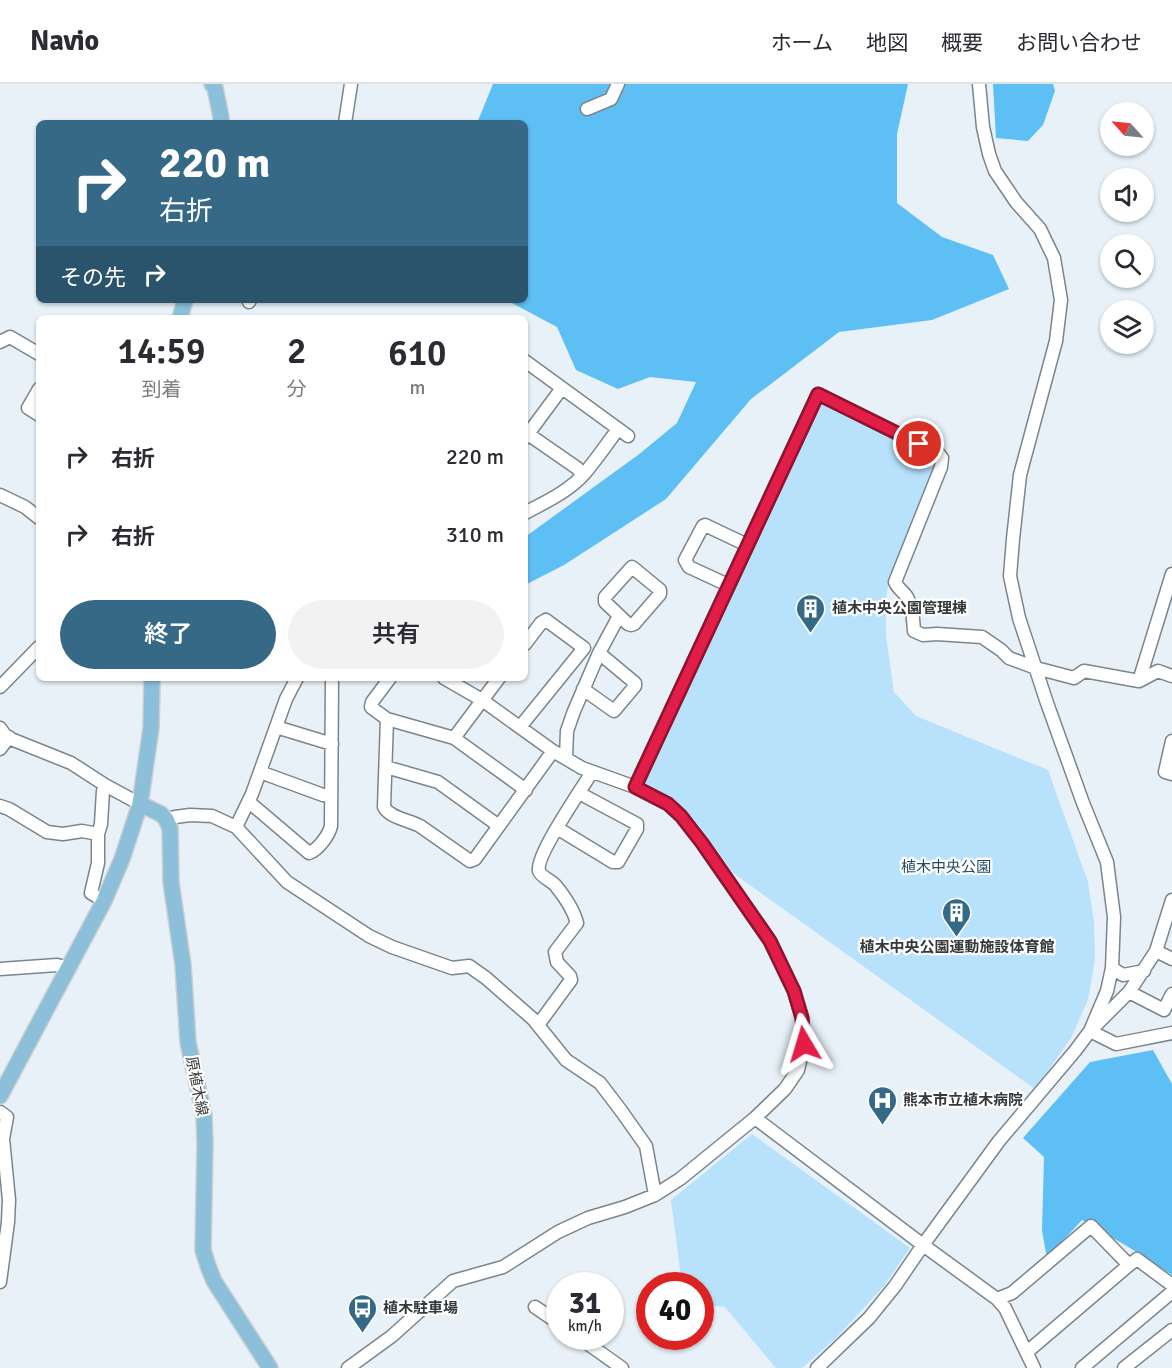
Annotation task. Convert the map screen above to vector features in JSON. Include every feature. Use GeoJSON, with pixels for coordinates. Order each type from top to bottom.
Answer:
{"type":"FeatureCollection","features":[{"type":"Feature","properties":{"kind":"main road"},"geometry":{"type":"LineString","coordinates":[[215,85],[221,120]]}},
{"type":"Feature","properties":{"kind":"main road"},"geometry":{"type":"LineString","coordinates":[[1,1088],[70,968],[105,901],[122,859],[140,804],[151,728],[153,681]]}},
{"type":"Feature","properties":{"kind":"main road"},"geometry":{"type":"LineString","coordinates":[[140,804],[161,814],[166,819]]}},
{"type":"Feature","properties":{"kind":"main road","name":"原植木線"},"geometry":{"type":"LineString","coordinates":[[166,819],[170,828],[171,882],[183,965],[188,1042],[204,1116],[204,1250],[214,1281],[270,1368]]}},
{"type":"Feature","properties":{"kind":"street"},"geometry":{"type":"LineString","coordinates":[[345,120],[351,84]]}},
{"type":"Feature","properties":{"kind":"street"},"geometry":{"type":"LineString","coordinates":[[587,109],[611,99],[618,84]]}},
{"type":"Feature","properties":{"kind":"street"},"geometry":{"type":"LineString","coordinates":[[979,84],[983,127],[995,171],[1016,202],[1040,229],[1054,258],[1061,300],[1056,341],[1020,475],[1010,576],[1019,618],[1083,803],[1107,862],[1114,917],[1112,968],[1107,991],[1090,1031]]}},
{"type":"Feature","properties":{"kind":"street"},"geometry":{"type":"LineString","coordinates":[[0,342],[10,337],[36,352]]}},
{"type":"Feature","properties":{"kind":"street"},"geometry":{"type":"LineString","coordinates":[[528,363],[623,433],[583,475],[560,494],[528,511]]}},
{"type":"Feature","properties":{"kind":"street"},"geometry":{"type":"LineString","coordinates":[[528,433],[562,388]]}},
{"type":"Feature","properties":{"kind":"street"},"geometry":{"type":"LineString","coordinates":[[36,394],[28,408],[36,413]]}},
{"type":"Feature","properties":{"kind":"street"},"geometry":{"type":"LineString","coordinates":[[635,787],[818,394],[939,454],[942,458],[941,467],[895,582],[911,606],[914,630],[923,635],[982,637],[1009,658],[1074,678],[1084,671],[1139,681],[1158,671],[1172,676]]}},
{"type":"Feature","properties":{"kind":"street"},"geometry":{"type":"LineString","coordinates":[[528,437],[577,468],[583,475]]}},
{"type":"Feature","properties":{"kind":"street"},"geometry":{"type":"LineString","coordinates":[[0,495],[25,507],[36,516]]}},
{"type":"Feature","properties":{"kind":"street"},"geometry":{"type":"LineString","coordinates":[[728,585],[689,567],[685,561],[689,552],[701,528],[705,525],[747,545]]}},
{"type":"Feature","properties":{"kind":"street"},"geometry":{"type":"LineString","coordinates":[[632,567],[660,590],[660,594],[634,624],[628,624],[619,616],[604,600],[632,567]]}},
{"type":"Feature","properties":{"kind":"street"},"geometry":{"type":"LineString","coordinates":[[1139,681],[1172,574]]}},
{"type":"Feature","properties":{"kind":"street"},"geometry":{"type":"LineString","coordinates":[[566,758],[567,731],[574,711],[598,656],[619,616]]}},
{"type":"Feature","properties":{"kind":"street"},"geometry":{"type":"LineString","coordinates":[[528,640],[546,620],[635,683],[635,686],[614,711],[583,689]]}},
{"type":"Feature","properties":{"kind":"street"},"geometry":{"type":"LineString","coordinates":[[520,727],[584,648]]}},
{"type":"Feature","properties":{"kind":"street"},"geometry":{"type":"LineString","coordinates":[[0,687],[36,650]]}},
{"type":"Feature","properties":{"kind":"street"},"geometry":{"type":"LineString","coordinates":[[236,828],[249,802],[286,699],[295,681]]}},
{"type":"Feature","properties":{"kind":"street"},"geometry":{"type":"LineString","coordinates":[[249,802],[306,851],[312,853],[330,830],[332,681]]}},
{"type":"Feature","properties":{"kind":"street"},"geometry":{"type":"LineString","coordinates":[[388,681],[371,705],[372,708],[387,719],[454,738],[526,790]]}},
{"type":"Feature","properties":{"kind":"street"},"geometry":{"type":"LineString","coordinates":[[348,1368],[392,1336],[453,1281],[503,1267],[568,1227],[655,1195],[680,1179],[755,1118],[785,1089],[798,1070],[804,1044],[802,1018],[794,991],[770,941],[681,816],[668,804],[635,787],[582,768],[553,751],[482,700],[449,681]]}},
{"type":"Feature","properties":{"kind":"street"},"geometry":{"type":"LineString","coordinates":[[454,738],[497,681]]}},
{"type":"Feature","properties":{"kind":"street"},"geometry":{"type":"LineString","coordinates":[[387,719],[384,807],[387,812],[420,826],[468,860],[475,859],[553,751]]}},
{"type":"Feature","properties":{"kind":"street"},"geometry":{"type":"LineString","coordinates":[[276,727],[332,744]]}},
{"type":"Feature","properties":{"kind":"street"},"geometry":{"type":"LineString","coordinates":[[0,749],[4,732],[71,763],[140,804]]}},
{"type":"Feature","properties":{"kind":"street"},"geometry":{"type":"LineString","coordinates":[[1172,741],[1165,772],[1172,774]]}},
{"type":"Feature","properties":{"kind":"street"},"geometry":{"type":"LineString","coordinates":[[386,767],[438,782],[499,826]]}},
{"type":"Feature","properties":{"kind":"street"},"geometry":{"type":"LineString","coordinates":[[260,772],[331,796]]}},
{"type":"Feature","properties":{"kind":"street"},"geometry":{"type":"LineString","coordinates":[[538,1025],[571,980],[557,963],[555,953],[577,923],[555,885],[539,872],[540,864],[557,828],[592,772]]}},
{"type":"Feature","properties":{"kind":"street"},"geometry":{"type":"LineString","coordinates":[[105,785],[98,834],[98,862],[91,892],[105,901]]}},
{"type":"Feature","properties":{"kind":"street"},"geometry":{"type":"LineString","coordinates":[[557,828],[613,862],[618,862],[637,829],[637,824],[579,793]]}},
{"type":"Feature","properties":{"kind":"street"},"geometry":{"type":"LineString","coordinates":[[0,806],[47,832],[63,834],[81,831],[98,834]]}},
{"type":"Feature","properties":{"kind":"street"},"geometry":{"type":"LineString","coordinates":[[166,819],[190,815],[212,816],[236,828],[287,882],[369,936],[392,947],[452,968],[469,966],[486,978],[534,1019],[566,1060],[600,1083],[646,1146],[655,1195]]}},
{"type":"Feature","properties":{"kind":"street"},"geometry":{"type":"LineString","coordinates":[[817,1368],[870,1318],[999,1141],[1076,1051],[1090,1031],[1129,992],[1156,951],[1172,900]]}},
{"type":"Feature","properties":{"kind":"street"},"geometry":{"type":"LineString","coordinates":[[1156,951],[1172,959]]}},
{"type":"Feature","properties":{"kind":"street"},"geometry":{"type":"LineString","coordinates":[[0,969],[57,964],[70,968]]}},
{"type":"Feature","properties":{"kind":"street"},"geometry":{"type":"LineString","coordinates":[[1112,968],[1123,975],[1144,970]]}},
{"type":"Feature","properties":{"kind":"street"},"geometry":{"type":"LineString","coordinates":[[1129,992],[1164,1010],[1172,994]]}},
{"type":"Feature","properties":{"kind":"street"},"geometry":{"type":"LineString","coordinates":[[1090,1031],[1116,1044],[1172,1033]]}},
{"type":"Feature","properties":{"kind":"street"},"geometry":{"type":"LineString","coordinates":[[0,1112],[6,1117],[3,1139],[8,1222],[0,1282]]}},
{"type":"Feature","properties":{"kind":"street"},"geometry":{"type":"LineString","coordinates":[[755,1118],[997,1299],[1005,1308],[1034,1368]]}},
{"type":"Feature","properties":{"kind":"street"},"geometry":{"type":"LineString","coordinates":[[997,1299],[1012,1293],[1091,1226],[1129,1265]]}},
{"type":"Feature","properties":{"kind":"street"},"geometry":{"type":"LineString","coordinates":[[1027,1352],[1137,1259],[1172,1285]]}},
{"type":"Feature","properties":{"kind":"street"},"geometry":{"type":"LineString","coordinates":[[1082,1368],[1172,1292]]}},
{"type":"Feature","properties":{"kind":"street"},"geometry":{"type":"LineString","coordinates":[[535,1307],[546,1314]]}},
{"type":"Feature","properties":{"kind":"street"},"geometry":{"type":"LineString","coordinates":[[1124,1368],[1172,1330]]}},
{"type":"Feature","properties":{"kind":"street"},"geometry":{"type":"LineString","coordinates":[[597,1350],[622,1368]]}},
{"type":"Feature","properties":{"kind":"green space","name":"植木中央公園"},"geometry":{"type":"Polygon","coordinates":[[[823,401],[936,456],[938,465],[888,585],[886,636],[894,692],[916,716],[1048,770],[1088,882],[1094,922],[1095,959],[1088,1000],[1071,1038],[1035,1089],[733,873],[698,824],[674,800],[641,784],[816,404],[823,401]]]}},
{"type":"Feature","properties":{"kind":"green space"},"geometry":{"type":"Polygon","coordinates":[[[752,1134],[910,1248],[884,1286],[837,1337],[802,1368],[776,1368],[725,1307],[714,1306],[714,1272],[680,1272],[671,1200],[752,1134]]]}},
{"type":"Feature","properties":{"kind":"shaded area"},"geometry":{"type":"Polygon","coordinates":[[[493,84],[908,84],[897,134],[897,203],[942,237],[993,255],[1009,289],[932,320],[839,332],[751,399],[666,499],[564,565],[528,583],[528,535],[638,455],[677,423],[696,382],[650,377],[618,389],[576,370],[557,327],[512,303],[528,303],[528,120],[478,120],[493,84]]]}},
{"type":"Feature","properties":{"kind":"shaded area"},"geometry":{"type":"Polygon","coordinates":[[[993,84],[1053,84],[1055,91],[1043,125],[1028,141],[996,138],[993,84]]]}},
{"type":"Feature","properties":{"kind":"shaded area"},"geometry":{"type":"Polygon","coordinates":[[[1153,1050],[1172,1084],[1172,1275],[1082,1220],[1047,1258],[1042,1231],[1044,1157],[1023,1138],[1090,1062],[1153,1050]]]}},
{"type":"Feature","properties":{"kind":"place","name":"植木中央公園管理棟"},"geometry":{"type":"Point","coordinates":[811,634]}},
{"type":"Feature","properties":{"kind":"place","name":"植木中央公園運動施設体育館"},"geometry":{"type":"Point","coordinates":[957,938]}},
{"type":"Feature","properties":{"kind":"place","name":"熊本市立植木病院"},"geometry":{"type":"Point","coordinates":[882,1126]}},
{"type":"Feature","properties":{"kind":"place","name":"植木駐車場"},"geometry":{"type":"Point","coordinates":[362,1334]}},
{"type":"Feature","properties":{"kind":"route"},"geometry":{"type":"LineString","coordinates":[[804,1044],[802,1018],[794,991],[770,941],[681,816],[668,804],[635,787],[818,394],[919,444]]}}]}
